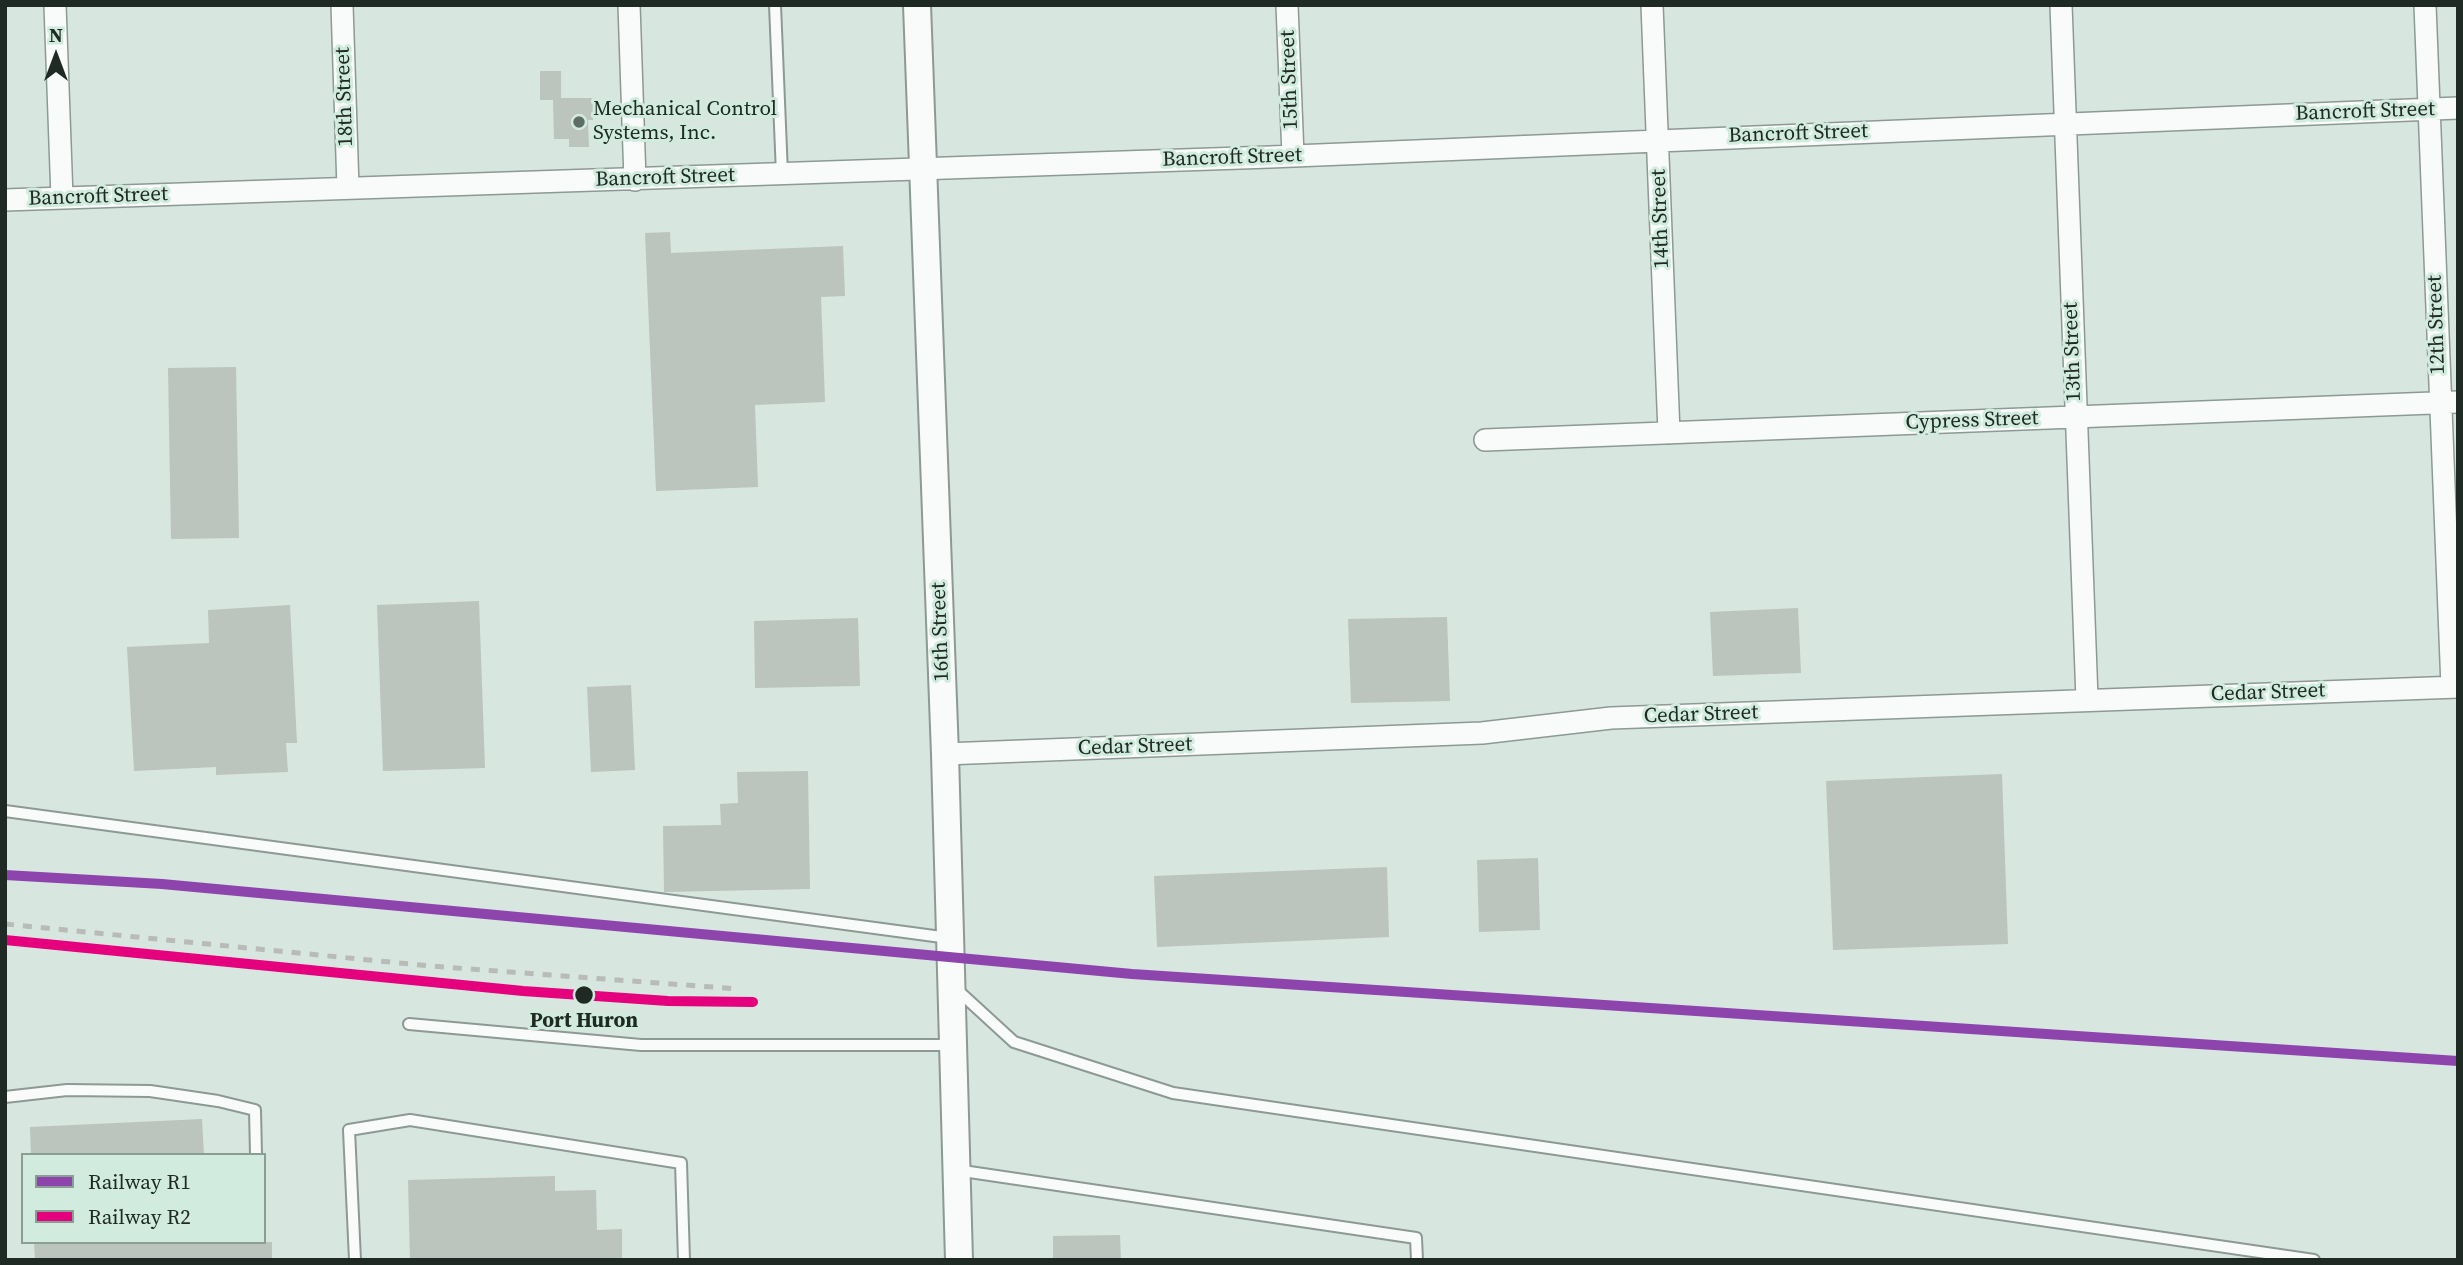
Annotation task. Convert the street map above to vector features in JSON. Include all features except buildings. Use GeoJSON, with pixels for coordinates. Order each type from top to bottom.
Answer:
{"type":"FeatureCollection","features":[{"type":"Feature","properties":{"kind":"street"},"geometry":{"type":"LineString","coordinates":[[55,5],[62,198]]}},
{"type":"Feature","properties":{"kind":"street","name":"18th Street"},"geometry":{"type":"LineString","coordinates":[[342,5],[348,188]]}},
{"type":"Feature","properties":{"kind":"street"},"geometry":{"type":"LineString","coordinates":[[629,5],[635,180]]}},
{"type":"Feature","properties":{"kind":"street","name":"16th Street"},"geometry":{"type":"LineString","coordinates":[[917,5],[945,754],[959,1260]]}},
{"type":"Feature","properties":{"kind":"street","name":"15th Street"},"geometry":{"type":"LineString","coordinates":[[1287,5],[1293,156]]}},
{"type":"Feature","properties":{"kind":"street","name":"14th Street"},"geometry":{"type":"LineString","coordinates":[[1652,5],[1669,433]]}},
{"type":"Feature","properties":{"kind":"street","name":"13th Street"},"geometry":{"type":"LineString","coordinates":[[2062,5],[2087,699]]}},
{"type":"Feature","properties":{"kind":"street","name":"12th Street"},"geometry":{"type":"LineString","coordinates":[[2425,5],[2428,110],[2449,403],[2455,687]]}},
{"type":"Feature","properties":{"kind":"street","name":"Bancroft Street"},"geometry":{"type":"LineString","coordinates":[[5,200],[1293,156],[2458,108]]}},
{"type":"Feature","properties":{"kind":"street","name":"Cypress Street"},"geometry":{"type":"LineString","coordinates":[[1485,440],[2449,403]]}},
{"type":"Feature","properties":{"kind":"street","name":"Cedar Street"},"geometry":{"type":"LineString","coordinates":[[945,754],[1482,733],[1611,719],[2455,687]]}},
{"type":"Feature","properties":{"kind":"lane"},"geometry":{"type":"LineString","coordinates":[[775,5],[782,174]]}},
{"type":"Feature","properties":{"kind":"lane"},"geometry":{"type":"LineString","coordinates":[[5,811],[951,938]]}},
{"type":"Feature","properties":{"kind":"lane"},"geometry":{"type":"LineString","coordinates":[[952,985],[1014,1042],[1173,1093],[2314,1260]]}},
{"type":"Feature","properties":{"kind":"lane"},"geometry":{"type":"LineString","coordinates":[[409,1024],[640,1045],[953,1045]]}},
{"type":"Feature","properties":{"kind":"lane"},"geometry":{"type":"LineString","coordinates":[[5,1097],[67,1090],[149,1091],[255,1110],[256,1153]]}},
{"type":"Feature","properties":{"kind":"lane"},"geometry":{"type":"LineString","coordinates":[[355,1260],[349,1130],[410,1120],[681,1163],[684,1260]]}},
{"type":"Feature","properties":{"kind":"lane"},"geometry":{"type":"LineString","coordinates":[[956,1170],[1416,1238],[1417,1260]]}},
{"type":"Feature","properties":{"kind":"railway"},"geometry":{"type":"LineString","coordinates":[[5,875],[162,884],[1132,974],[2458,1061]]}},
{"type":"Feature","properties":{"kind":"railway"},"geometry":{"type":"LineString","coordinates":[[5,924],[430,966],[739,989]]}},
{"type":"Feature","properties":{"kind":"rail line","name":"R1"},"geometry":{"type":"LineString","coordinates":[[5,875],[162,884],[1132,974],[2458,1061]]}},
{"type":"Feature","properties":{"kind":"rail line","name":"R2"},"geometry":{"type":"LineString","coordinates":[[5,940],[523,991],[668,1001],[753,1002]]}},
{"type":"Feature","properties":{"kind":"place","name":"Mechanical Control Systems, Inc."},"geometry":{"type":"Point","coordinates":[579,122]}},
{"type":"Feature","properties":{"kind":"place","name":"Port Huron"},"geometry":{"type":"Point","coordinates":[584,995]}}]}
